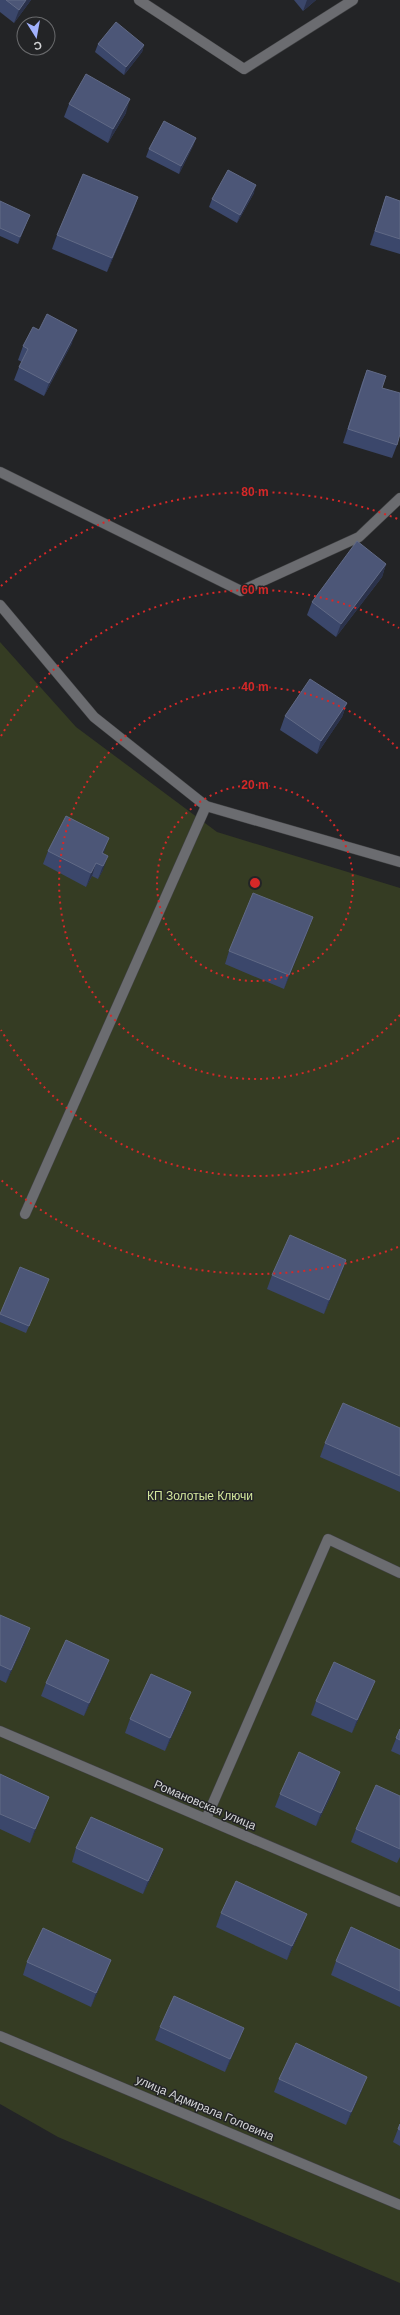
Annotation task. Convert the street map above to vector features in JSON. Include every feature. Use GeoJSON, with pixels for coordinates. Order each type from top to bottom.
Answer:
{"type":"FeatureCollection","features":[{"type":"Feature","properties":{"kind":"street"},"geometry":{"type":"LineString","coordinates":[[139,0],[244,69],[352,0]]}},
{"type":"Feature","properties":{"kind":"street"},"geometry":{"type":"LineString","coordinates":[[0,472],[241,591],[359,537],[400,498]]}},
{"type":"Feature","properties":{"kind":"street"},"geometry":{"type":"LineString","coordinates":[[0,605],[94,716],[206,806],[400,862]]}},
{"type":"Feature","properties":{"kind":"street"},"geometry":{"type":"LineString","coordinates":[[25,1214],[206,806]]}},
{"type":"Feature","properties":{"kind":"street"},"geometry":{"type":"LineString","coordinates":[[206,1819],[328,1539],[400,1573]]}},
{"type":"Feature","properties":{"kind":"street","name":"Романовская улица"},"geometry":{"type":"LineString","coordinates":[[0,1731],[400,1902]]}},
{"type":"Feature","properties":{"kind":"street","name":"улица Адмирала Головина"},"geometry":{"type":"LineString","coordinates":[[0,2036],[400,2205]]}},
{"type":"Feature","properties":{"kind":"green space","name":"КП Золотые Ключи"},"geometry":{"type":"Polygon","coordinates":[[[0,642],[76,727],[217,832],[400,888],[400,2283],[58,2137],[0,2104],[0,642]]]}},
{"type":"Feature","properties":{"kind":"building"},"geometry":{"type":"Polygon","coordinates":[[[6,0],[26,0],[19,10],[6,0]]]}},
{"type":"Feature","properties":{"kind":"building"},"geometry":{"type":"Polygon","coordinates":[[[116,22],[144,45],[126,67],[98,44],[116,22]]]}},
{"type":"Feature","properties":{"kind":"building"},"geometry":{"type":"Polygon","coordinates":[[[86,74],[130,99],[113,129],[69,104],[86,74]]]}},
{"type":"Feature","properties":{"kind":"building"},"geometry":{"type":"Polygon","coordinates":[[[164,121],[196,138],[181,166],[149,149],[164,121]]]}},
{"type":"Feature","properties":{"kind":"building"},"geometry":{"type":"Polygon","coordinates":[[[228,170],[256,185],[240,215],[212,199],[228,170]]]}},
{"type":"Feature","properties":{"kind":"building"},"geometry":{"type":"Polygon","coordinates":[[[83,174],[138,197],[112,258],[57,235],[83,174]]]}},
{"type":"Feature","properties":{"kind":"building"},"geometry":{"type":"Polygon","coordinates":[[[386,196],[400,201],[400,239],[375,231],[386,196]]]}},
{"type":"Feature","properties":{"kind":"building"},"geometry":{"type":"Polygon","coordinates":[[[0,201],[30,215],[20,237],[0,228],[0,201]]]}},
{"type":"Feature","properties":{"kind":"building"},"geometry":{"type":"Polygon","coordinates":[[[47,314],[77,330],[49,383],[19,367],[28,349],[23,346],[33,327],[39,330],[47,314]]]}},
{"type":"Feature","properties":{"kind":"building"},"geometry":{"type":"Polygon","coordinates":[[[367,370],[386,376],[382,388],[400,393],[400,434],[397,445],[348,429],[367,370]]]}},
{"type":"Feature","properties":{"kind":"building"},"geometry":{"type":"Polygon","coordinates":[[[357,541],[386,564],[341,624],[312,602],[357,541]]]}},
{"type":"Feature","properties":{"kind":"building"},"geometry":{"type":"Polygon","coordinates":[[[310,679],[347,703],[321,741],[285,716],[310,679]]]}},
{"type":"Feature","properties":{"kind":"building"},"geometry":{"type":"Polygon","coordinates":[[[66,816],[109,838],[102,853],[108,856],[103,866],[96,863],[91,873],[48,851],[66,816]]]}},
{"type":"Feature","properties":{"kind":"building"},"geometry":{"type":"Polygon","coordinates":[[[253,893],[313,917],[289,975],[229,951],[253,893]]]}},
{"type":"Feature","properties":{"kind":"building"},"geometry":{"type":"Polygon","coordinates":[[[290,1235],[346,1260],[329,1300],[272,1275],[290,1235]]]}},
{"type":"Feature","properties":{"kind":"building"},"geometry":{"type":"Polygon","coordinates":[[[20,1267],[49,1279],[29,1326],[0,1314],[20,1267]]]}},
{"type":"Feature","properties":{"kind":"building"},"geometry":{"type":"Polygon","coordinates":[[[343,1403],[400,1428],[400,1476],[325,1443],[343,1403]]]}},
{"type":"Feature","properties":{"kind":"building"},"geometry":{"type":"Polygon","coordinates":[[[0,1615],[30,1628],[11,1670],[0,1665],[0,1615]]]}},
{"type":"Feature","properties":{"kind":"building"},"geometry":{"type":"Polygon","coordinates":[[[66,1640],[109,1660],[89,1703],[46,1683],[66,1640]]]}},
{"type":"Feature","properties":{"kind":"building"},"geometry":{"type":"Polygon","coordinates":[[[334,1662],[375,1681],[357,1720],[316,1701],[334,1662]]]}},
{"type":"Feature","properties":{"kind":"building"},"geometry":{"type":"Polygon","coordinates":[[[151,1674],[191,1692],[170,1738],[130,1719],[151,1674]]]}},
{"type":"Feature","properties":{"kind":"building"},"geometry":{"type":"Polygon","coordinates":[[[400,1729],[400,1740],[396,1738],[400,1729]]]}},
{"type":"Feature","properties":{"kind":"building"},"geometry":{"type":"Polygon","coordinates":[[[299,1752],[340,1772],[321,1813],[280,1794],[299,1752]]]}},
{"type":"Feature","properties":{"kind":"building"},"geometry":{"type":"Polygon","coordinates":[[[0,1774],[49,1797],[35,1829],[0,1814],[0,1774]]]}},
{"type":"Feature","properties":{"kind":"building"},"geometry":{"type":"Polygon","coordinates":[[[376,1785],[400,1796],[400,1849],[356,1829],[376,1785]]]}},
{"type":"Feature","properties":{"kind":"building"},"geometry":{"type":"Polygon","coordinates":[[[91,1817],[163,1849],[148,1881],[76,1848],[91,1817]]]}},
{"type":"Feature","properties":{"kind":"building"},"geometry":{"type":"Polygon","coordinates":[[[236,1881],[307,1914],[292,1946],[221,1913],[236,1881]]]}},
{"type":"Feature","properties":{"kind":"building"},"geometry":{"type":"Polygon","coordinates":[[[351,1927],[400,1950],[400,1991],[336,1961],[351,1927]]]}},
{"type":"Feature","properties":{"kind":"building"},"geometry":{"type":"Polygon","coordinates":[[[43,1928],[111,1960],[96,1993],[27,1962],[43,1928]]]}},
{"type":"Feature","properties":{"kind":"building"},"geometry":{"type":"Polygon","coordinates":[[[174,1996],[244,2028],[230,2059],[160,2027],[174,1996]]]}},
{"type":"Feature","properties":{"kind":"building"},"geometry":{"type":"Polygon","coordinates":[[[296,2043],[367,2077],[351,2112],[279,2079],[296,2043]]]}}]}
